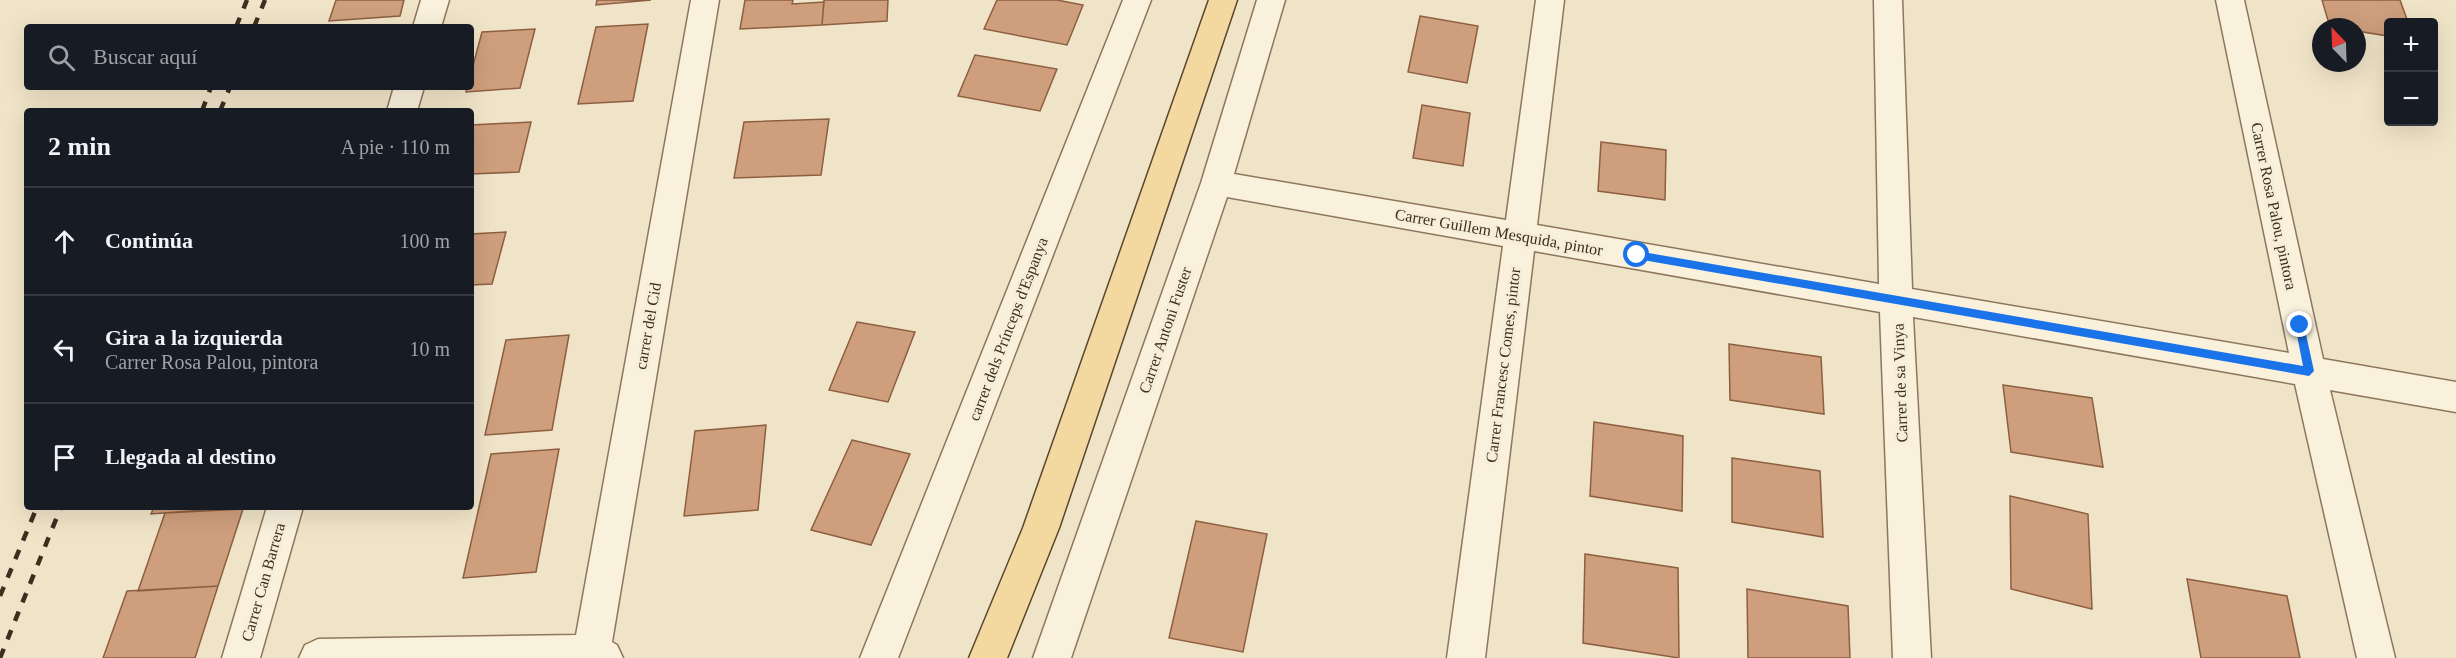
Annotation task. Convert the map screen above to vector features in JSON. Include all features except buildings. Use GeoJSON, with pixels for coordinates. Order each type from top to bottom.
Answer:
{"type":"FeatureCollection","features":[{"type":"Feature","properties":{"kind":"main road"},"geometry":{"type":"LineString","coordinates":[[988,658],[1041,528],[1223,0]]}},
{"type":"Feature","properties":{"kind":"street"},"geometry":{"type":"LineString","coordinates":[[428,24],[435,0]]}},
{"type":"Feature","properties":{"kind":"street","name":"carrer del Cid"},"geometry":{"type":"LineString","coordinates":[[597,655],[705,0]]}},
{"type":"Feature","properties":{"kind":"street","name":"carrer dels Prínceps d'Espanya"},"geometry":{"type":"LineString","coordinates":[[879,658],[1137,0]]}},
{"type":"Feature","properties":{"kind":"street","name":"Carrer Antoni Fuster"},"geometry":{"type":"LineString","coordinates":[[1052,658],[1216,183],[1271,0]]}},
{"type":"Feature","properties":{"kind":"street","name":"Carrer Francesc Comes, pintor"},"geometry":{"type":"LineString","coordinates":[[1466,658],[1550,0]]}},
{"type":"Feature","properties":{"kind":"street","name":"Carrer de sa Vinya"},"geometry":{"type":"LineString","coordinates":[[1887,0],[1896,300],[1912,658]]}},
{"type":"Feature","properties":{"kind":"street","name":"Carrer Rosa Palou, pintora"},"geometry":{"type":"LineString","coordinates":[[2230,0],[2309,371],[2376,658]]}},
{"type":"Feature","properties":{"kind":"street"},"geometry":{"type":"LineString","coordinates":[[403,108],[408,90]]}},
{"type":"Feature","properties":{"kind":"street","name":"Carrer Guillem Mesquida, pintor"},"geometry":{"type":"LineString","coordinates":[[1216,183],[2456,397]]}},
{"type":"Feature","properties":{"kind":"street","name":"Carrer Can Barrera"},"geometry":{"type":"LineString","coordinates":[[241,658],[284,510]]}},
{"type":"Feature","properties":{"kind":"street"},"geometry":{"type":"LineString","coordinates":[[318,658],[597,655]]}},
{"type":"Feature","properties":{"kind":"railway"},"geometry":{"type":"LineString","coordinates":[[237,24],[247,0]]}},
{"type":"Feature","properties":{"kind":"railway"},"geometry":{"type":"LineString","coordinates":[[255,24],[265,0]]}},
{"type":"Feature","properties":{"kind":"railway"},"geometry":{"type":"LineString","coordinates":[[203,108],[210,90]]}},
{"type":"Feature","properties":{"kind":"railway"},"geometry":{"type":"LineString","coordinates":[[221,108],[229,90]]}},
{"type":"Feature","properties":{"kind":"railway"},"geometry":{"type":"LineString","coordinates":[[0,596],[36,510]]}},
{"type":"Feature","properties":{"kind":"railway"},"geometry":{"type":"LineString","coordinates":[[0,658],[60,510]]}},
{"type":"Feature","properties":{"kind":"route"},"geometry":{"type":"LineString","coordinates":[[1637,255],[2309,371],[2300,325]]}}]}
